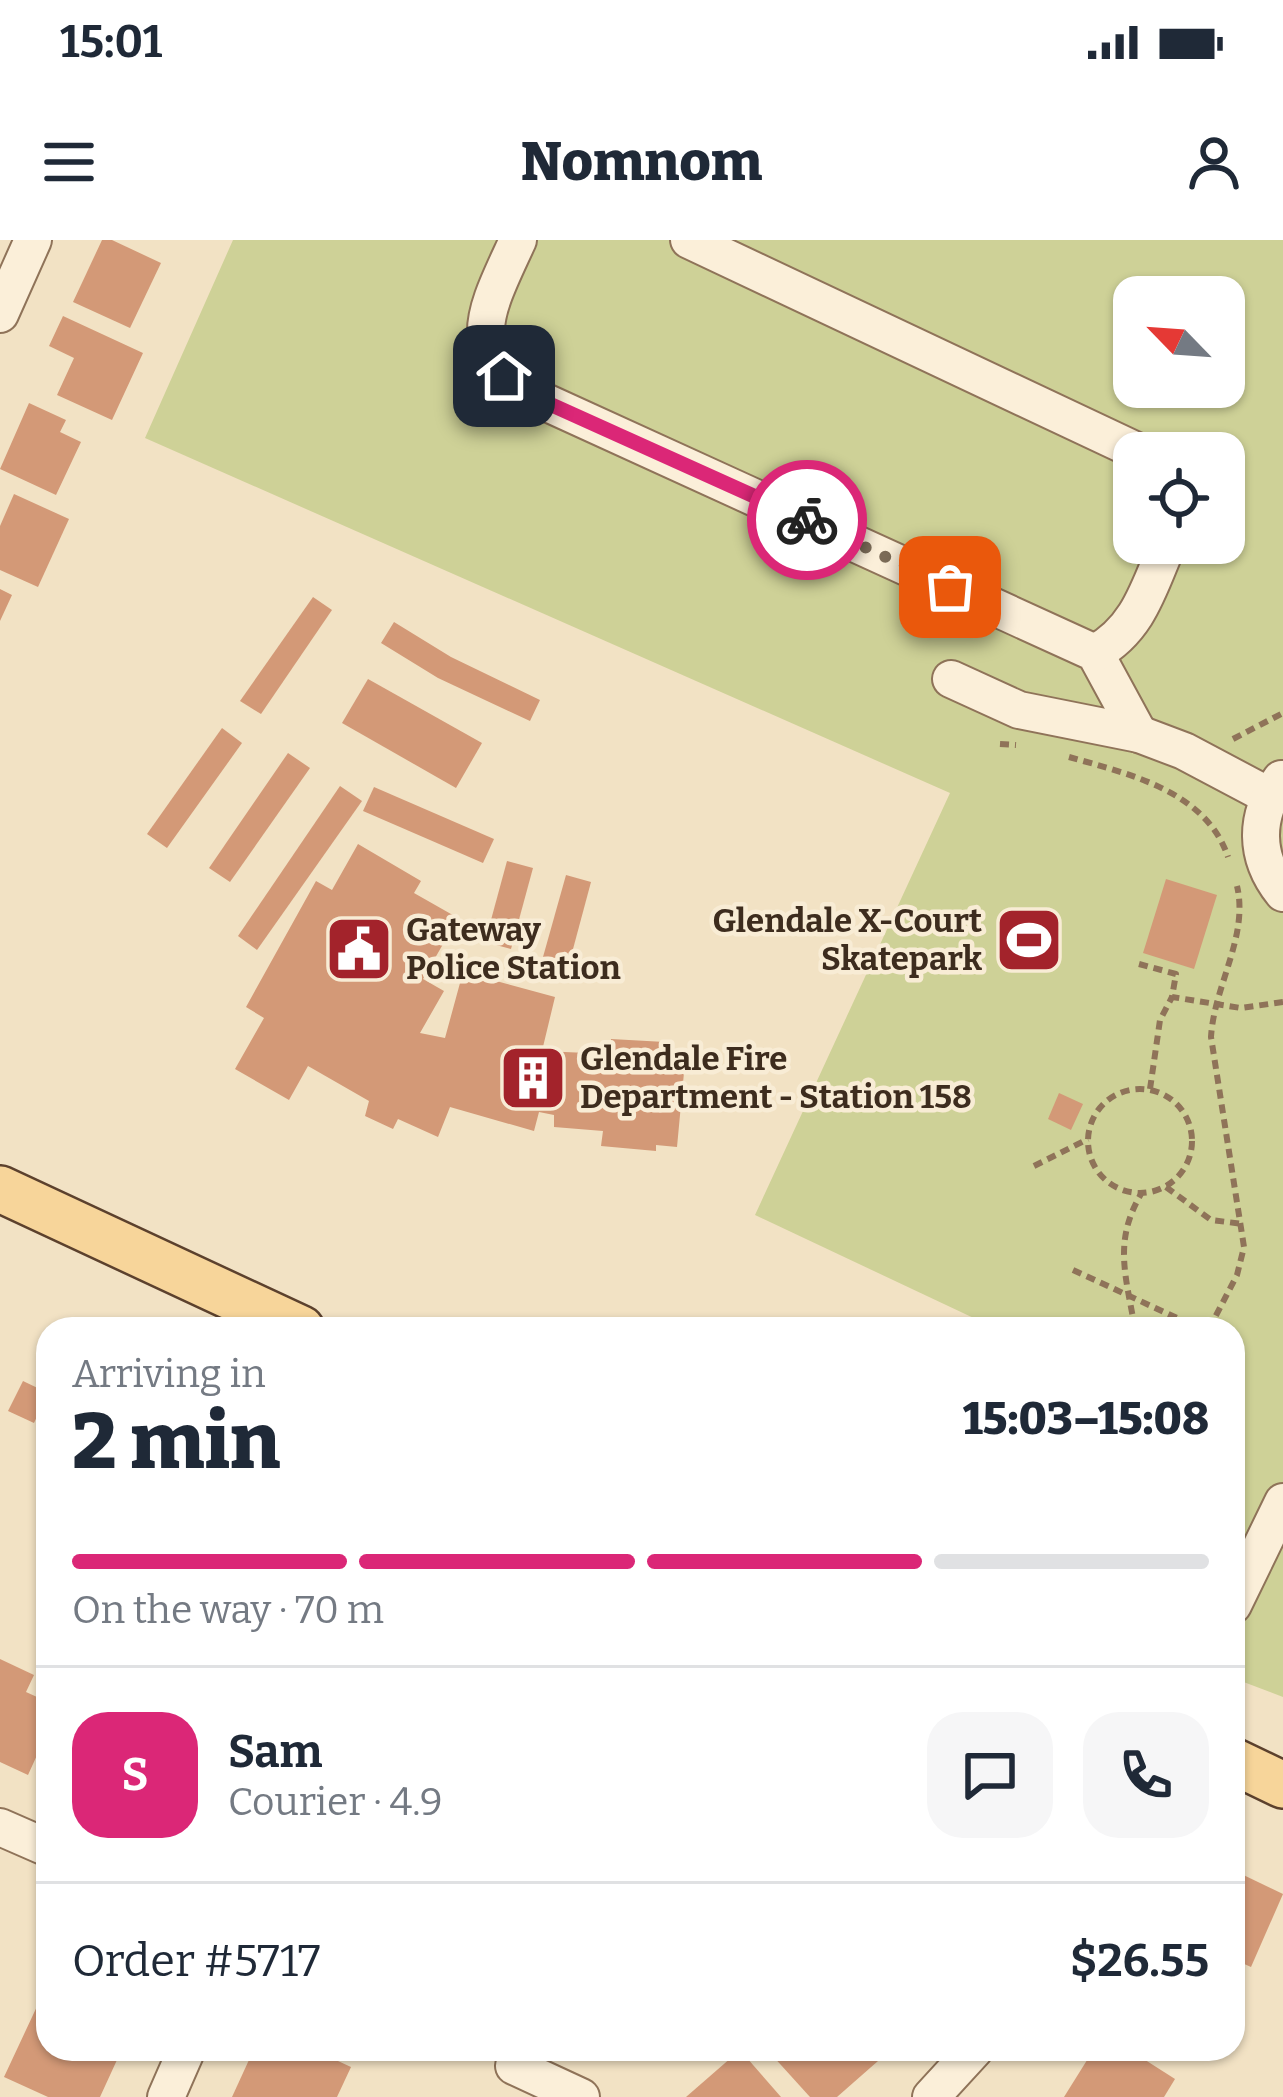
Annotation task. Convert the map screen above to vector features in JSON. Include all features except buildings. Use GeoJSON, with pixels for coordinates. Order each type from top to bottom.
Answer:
{"type":"FeatureCollection","features":[{"type":"Feature","properties":{"kind":"main road"},"geometry":{"type":"LineString","coordinates":[[0,1189],[275,1317]]}},
{"type":"Feature","properties":{"kind":"main road"},"geometry":{"type":"LineString","coordinates":[[1245,1768],[1283,1785]]}},
{"type":"Feature","properties":{"kind":"street"},"geometry":{"type":"LineString","coordinates":[[0,314],[33,240]]}},
{"type":"Feature","properties":{"kind":"street"},"geometry":{"type":"LineString","coordinates":[[518,240],[486,310],[484,335],[490,358],[504,376],[527,393],[1095,653],[1139,734]]}},
{"type":"Feature","properties":{"kind":"street"},"geometry":{"type":"LineString","coordinates":[[689,240],[1113,440]]}},
{"type":"Feature","properties":{"kind":"street"},"geometry":{"type":"LineString","coordinates":[[1095,653],[1118,640],[1136,616],[1159,564]]}},
{"type":"Feature","properties":{"kind":"street"},"geometry":{"type":"LineString","coordinates":[[951,680],[1019,710],[1139,734],[1276,786],[1260,823],[1261,851],[1271,878],[1283,892]]}},
{"type":"Feature","properties":{"kind":"street"},"geometry":{"type":"LineString","coordinates":[[1245,1580],[1283,1502]]}},
{"type":"Feature","properties":{"kind":"street"},"geometry":{"type":"LineString","coordinates":[[0,1827],[36,1843]]}},
{"type":"Feature","properties":{"kind":"street"},"geometry":{"type":"LineString","coordinates":[[166,2097],[182,2061]]}},
{"type":"Feature","properties":{"kind":"street"},"geometry":{"type":"LineString","coordinates":[[931,2097],[964,2061]]}},
{"type":"Feature","properties":{"kind":"street"},"geometry":{"type":"LineString","coordinates":[[514,2066],[581,2097]]}},
{"type":"Feature","properties":{"kind":"path"},"geometry":{"type":"LineString","coordinates":[[1214,730],[1233,739],[1283,712]]}},
{"type":"Feature","properties":{"kind":"path"},"geometry":{"type":"LineString","coordinates":[[1000,744],[1026,746]]}},
{"type":"Feature","properties":{"kind":"path"},"geometry":{"type":"LineString","coordinates":[[1058,754],[1165,789],[1196,808],[1222,838],[1243,909],[1213,1006],[1210,1037],[1244,1247],[1237,1275],[1212,1317]]}},
{"type":"Feature","properties":{"kind":"path"},"geometry":{"type":"LineString","coordinates":[[1139,964],[1176,974],[1172,997],[1160,1020],[1150,1089]]}},
{"type":"Feature","properties":{"kind":"path"},"geometry":{"type":"LineString","coordinates":[[1172,997],[1213,1006],[1283,1001]]}},
{"type":"Feature","properties":{"kind":"path"},"geometry":{"type":"LineString","coordinates":[[1150,1089],[1183,1109],[1193,1137],[1185,1168],[1166,1187],[1142,1194],[1116,1188],[1102,1178],[1088,1139],[1094,1116],[1106,1102],[1121,1092],[1150,1089]]}},
{"type":"Feature","properties":{"kind":"path"},"geometry":{"type":"LineString","coordinates":[[1034,1166],[1088,1139]]}},
{"type":"Feature","properties":{"kind":"path"},"geometry":{"type":"LineString","coordinates":[[1166,1187],[1210,1220],[1243,1225]]}},
{"type":"Feature","properties":{"kind":"path"},"geometry":{"type":"LineString","coordinates":[[1133,1317],[1123,1237],[1142,1194]]}},
{"type":"Feature","properties":{"kind":"path"},"geometry":{"type":"LineString","coordinates":[[1073,1270],[1177,1317]]}},
{"type":"Feature","properties":{"kind":"green space"},"geometry":{"type":"Polygon","coordinates":[[[233,240],[1283,240],[1283,1697],[1245,1683],[1245,1317],[972,1317],[755,1215],[950,793],[145,438],[233,240]]]}},
{"type":"Feature","properties":{"kind":"way so far"},"geometry":{"type":"LineString","coordinates":[[807,520],[950,587]]}},
{"type":"Feature","properties":{"kind":"place","name":"Glendale X-Court Skatepark"},"geometry":{"type":"Point","coordinates":[1029,940]}},
{"type":"Feature","properties":{"kind":"place","name":"Gateway Police Station"},"geometry":{"type":"Point","coordinates":[359,949]}},
{"type":"Feature","properties":{"kind":"place","name":"Glendale Fire Department - Station 158"},"geometry":{"type":"Point","coordinates":[533,1078]}},
{"type":"Feature","properties":{"kind":"route"},"geometry":{"type":"LineString","coordinates":[[504,376],[543,401],[807,520]]}}]}
